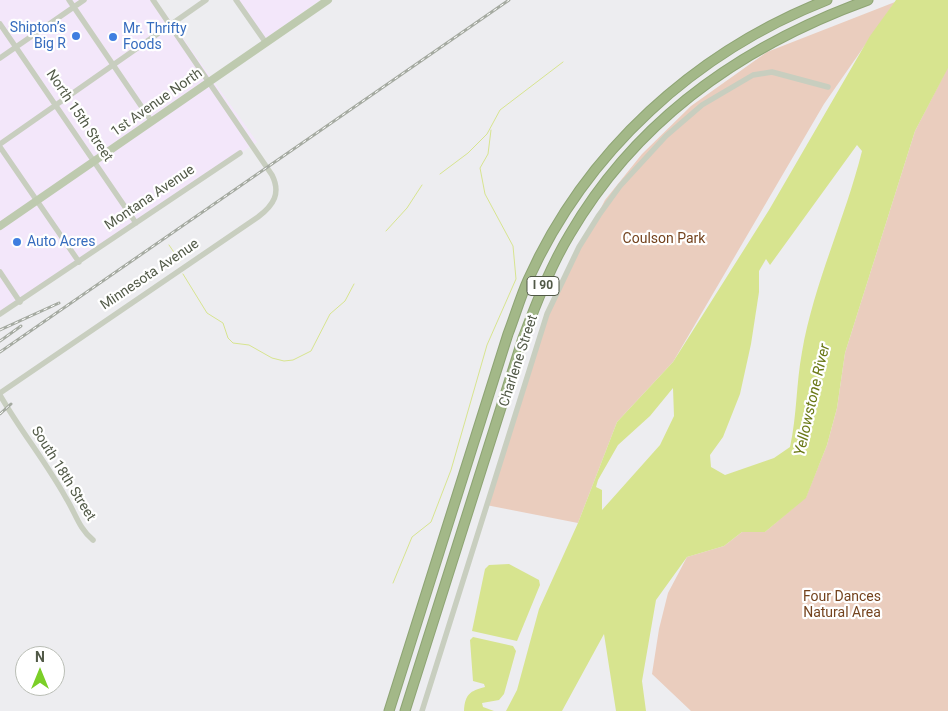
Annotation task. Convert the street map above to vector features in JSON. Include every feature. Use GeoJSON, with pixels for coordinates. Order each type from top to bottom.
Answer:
{"type":"FeatureCollection","features":[{"type":"Feature","properties":{"kind":"highway","name":"I 90"},"geometry":{"type":"LineString","coordinates":[[389,711],[508,334],[528,281],[556,226],[588,178],[618,142],[666,96],[709,61],[756,32],[827,0]]}},
{"type":"Feature","properties":{"kind":"highway","name":"I 90"},"geometry":{"type":"LineString","coordinates":[[405,711],[523,338],[542,288],[570,234],[606,181],[636,146],[675,108],[718,74],[762,46],[813,22],[868,0]]}},
{"type":"Feature","properties":{"kind":"main road","name":"1st Avenue North"},"geometry":{"type":"LineString","coordinates":[[0,226],[210,82],[324,1]]}},
{"type":"Feature","properties":{"kind":"street"},"geometry":{"type":"LineString","coordinates":[[69,0],[152,122]]}},
{"type":"Feature","properties":{"kind":"street"},"geometry":{"type":"LineString","coordinates":[[0,58],[84,0]]}},
{"type":"Feature","properties":{"kind":"street"},"geometry":{"type":"LineString","coordinates":[[153,0],[210,82]]}},
{"type":"Feature","properties":{"kind":"street"},"geometry":{"type":"LineString","coordinates":[[79,262],[0,146],[56,104],[206,0]]}},
{"type":"Feature","properties":{"kind":"street"},"geometry":{"type":"LineString","coordinates":[[236,0],[266,43]]}},
{"type":"Feature","properties":{"kind":"street","name":"North 15th Street"},"geometry":{"type":"LineString","coordinates":[[0,24],[136,223]]}},
{"type":"Feature","properties":{"kind":"street","name":"Charlene Street"},"geometry":{"type":"LineString","coordinates":[[422,711],[547,314],[579,246],[599,215],[620,186],[666,136],[702,105],[753,75],[772,72],[828,87]]}},
{"type":"Feature","properties":{"kind":"street","name":"Minnesota Avenue"},"geometry":{"type":"LineString","coordinates":[[0,394],[267,210],[274,202],[277,189],[272,174],[210,82]]}},
{"type":"Feature","properties":{"kind":"street","name":"Montana Avenue"},"geometry":{"type":"LineString","coordinates":[[0,314],[240,153]]}},
{"type":"Feature","properties":{"kind":"street"},"geometry":{"type":"LineString","coordinates":[[0,272],[20,302]]}},
{"type":"Feature","properties":{"kind":"street","name":"South 18th Street"},"geometry":{"type":"LineString","coordinates":[[0,394],[14,422],[66,497],[77,520],[93,540]]}},
{"type":"Feature","properties":{"kind":"shaded area"},"geometry":{"type":"Polygon","coordinates":[[[0,0],[156,0],[257,142],[0,313],[0,0]]]}},
{"type":"Feature","properties":{"kind":"shaded area"},"geometry":{"type":"Polygon","coordinates":[[[233,0],[320,0],[263,40],[233,0]]]}},
{"type":"Feature","properties":{"kind":"green space","name":"Coulson Park"},"geometry":{"type":"Polygon","coordinates":[[[895,2],[824,104],[673,362],[617,422],[578,523],[486,505],[547,314],[605,200],[642,154],[691,106],[767,52],[895,2]]]}},
{"type":"Feature","properties":{"kind":"green space","name":"Four Dances Natural Area"},"geometry":{"type":"Polygon","coordinates":[[[948,67],[948,711],[691,711],[652,674],[659,629],[668,593],[687,557],[724,546],[742,532],[765,532],[806,497],[827,445],[837,408],[845,353],[915,131],[948,67]]]}},
{"type":"Feature","properties":{"kind":"water","name":"Yellowstone River"},"geometry":{"type":"Polygon","coordinates":[[[896,0],[948,0],[948,68],[915,131],[845,353],[837,408],[827,445],[806,498],[765,532],[742,532],[724,546],[687,557],[656,600],[642,681],[646,711],[616,711],[604,634],[562,711],[506,711],[517,690],[539,609],[578,523],[617,422],[673,362],[769,210],[870,36],[896,0]],[[857,145],[770,265],[766,259],[759,271],[759,292],[751,344],[740,394],[723,437],[710,455],[711,467],[725,475],[774,458],[790,447],[800,364],[807,326],[862,151],[857,145]],[[673,388],[650,416],[618,445],[596,487],[602,490],[602,510],[660,445],[674,416],[673,388]]]}},
{"type":"Feature","properties":{"kind":"water"},"geometry":{"type":"Polygon","coordinates":[[[509,564],[539,580],[540,585],[517,641],[472,631],[485,569],[489,565],[509,564]]]}},
{"type":"Feature","properties":{"kind":"water"},"geometry":{"type":"Polygon","coordinates":[[[473,637],[513,646],[516,651],[504,694],[499,700],[482,703],[483,707],[494,711],[464,711],[469,694],[485,687],[484,684],[473,681],[470,640],[473,637]]]}},
{"type":"Feature","properties":{"kind":"waterway"},"geometry":{"type":"LineString","coordinates":[[440,174],[468,153],[487,134],[500,110],[563,62]]}},
{"type":"Feature","properties":{"kind":"waterway"},"geometry":{"type":"LineString","coordinates":[[393,583],[412,537],[431,522],[451,470],[487,345],[516,279],[513,246],[485,194],[480,168],[488,154],[491,130]]}},
{"type":"Feature","properties":{"kind":"waterway"},"geometry":{"type":"LineString","coordinates":[[386,231],[407,208],[422,185]]}},
{"type":"Feature","properties":{"kind":"waterway"},"geometry":{"type":"LineString","coordinates":[[169,245],[180,261]]}},
{"type":"Feature","properties":{"kind":"waterway"},"geometry":{"type":"LineString","coordinates":[[183,274],[207,313],[223,323],[228,338],[233,343],[249,345],[272,358],[284,361],[293,360],[311,351],[330,314],[345,301],[354,284]]}},
{"type":"Feature","properties":{"kind":"railway"},"geometry":{"type":"LineString","coordinates":[[0,352],[509,0]]}},
{"type":"Feature","properties":{"kind":"railway"},"geometry":{"type":"LineString","coordinates":[[0,330],[59,303]]}},
{"type":"Feature","properties":{"kind":"railway"},"geometry":{"type":"LineString","coordinates":[[0,341],[21,326]]}},
{"type":"Feature","properties":{"kind":"railway"},"geometry":{"type":"LineString","coordinates":[[0,414],[11,404]]}},
{"type":"Feature","properties":{"kind":"place","name":"Shipton’s Big R"},"geometry":{"type":"Point","coordinates":[76,36]}},
{"type":"Feature","properties":{"kind":"place","name":"Mr. Thrifty Foods"},"geometry":{"type":"Point","coordinates":[113,37]}},
{"type":"Feature","properties":{"kind":"place","name":"Auto Acres"},"geometry":{"type":"Point","coordinates":[17,242]}}]}
